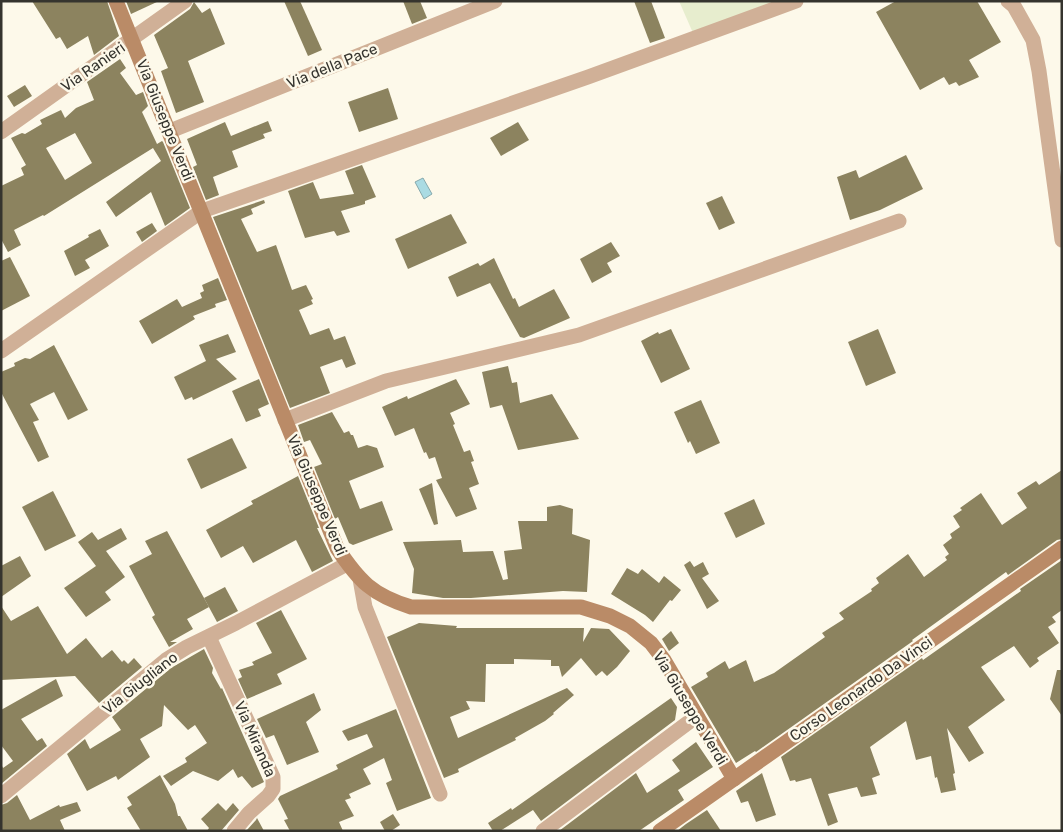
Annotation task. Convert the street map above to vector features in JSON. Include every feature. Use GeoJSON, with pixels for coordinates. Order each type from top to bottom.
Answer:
{"type":"FeatureCollection","features":[{"type":"Feature","properties":{"kind":"street","name":"Via Giuseppe Verdi"},"geometry":{"type":"LineString","coordinates":[[116,1],[170,131],[336,548],[352,572],[372,590],[392,602],[411,607],[581,607],[610,616],[630,626],[651,643],[674,677],[734,780]]}},
{"type":"Feature","properties":{"kind":"street","name":"Via Ranieri"},"geometry":{"type":"LineString","coordinates":[[1,132],[185,1]]}},
{"type":"Feature","properties":{"kind":"street","name":"Via della Pace"},"geometry":{"type":"LineString","coordinates":[[170,131],[495,1]]}},
{"type":"Feature","properties":{"kind":"street"},"geometry":{"type":"LineString","coordinates":[[1,350],[202,211],[588,77],[796,1]]}},
{"type":"Feature","properties":{"kind":"street"},"geometry":{"type":"LineString","coordinates":[[1008,1],[1014,6],[1033,40],[1062,240]]}},
{"type":"Feature","properties":{"kind":"street"},"geometry":{"type":"LineString","coordinates":[[285,420],[386,381],[579,335],[899,221]]}},
{"type":"Feature","properties":{"kind":"street","name":"Corso Leonardo Da Vinci"},"geometry":{"type":"LineString","coordinates":[[660,831],[1062,548]]}},
{"type":"Feature","properties":{"kind":"street","name":"Via Giugliano"},"geometry":{"type":"LineString","coordinates":[[1,796],[166,660],[187,647],[347,564]]}},
{"type":"Feature","properties":{"kind":"street"},"geometry":{"type":"LineString","coordinates":[[360,579],[366,607],[440,794]]}},
{"type":"Feature","properties":{"kind":"street","name":"Via Miranda"},"geometry":{"type":"LineString","coordinates":[[209,636],[273,777],[274,784],[268,796],[234,831]]}},
{"type":"Feature","properties":{"kind":"street"},"geometry":{"type":"LineString","coordinates":[[543,831],[697,716]]}},
{"type":"Feature","properties":{"kind":"green space"},"geometry":{"type":"Polygon","coordinates":[[[679,1],[788,1],[693,33],[679,1]]]}},
{"type":"Feature","properties":{"kind":"water"},"geometry":{"type":"Polygon","coordinates":[[[423,178],[432,194],[424,199],[415,182],[423,178]]]}},
{"type":"Feature","properties":{"kind":"building"},"geometry":{"type":"Polygon","coordinates":[[[32,1],[107,1],[119,36],[94,55],[88,36],[67,49],[60,37],[56,39],[32,1]]]}},
{"type":"Feature","properties":{"kind":"building"},"geometry":{"type":"Polygon","coordinates":[[[126,1],[159,1],[131,14],[126,1]]]}},
{"type":"Feature","properties":{"kind":"building"},"geometry":{"type":"Polygon","coordinates":[[[284,1],[300,1],[322,50],[308,56],[284,1]]]}},
{"type":"Feature","properties":{"kind":"building"},"geometry":{"type":"Polygon","coordinates":[[[403,1],[420,1],[427,18],[412,24],[403,1]]]}},
{"type":"Feature","properties":{"kind":"building"},"geometry":{"type":"Polygon","coordinates":[[[634,1],[651,1],[665,38],[650,43],[634,1]]]}},
{"type":"Feature","properties":{"kind":"building"},"geometry":{"type":"Polygon","coordinates":[[[896,1],[977,1],[1001,42],[969,60],[979,77],[959,86],[956,82],[949,85],[944,77],[920,90],[876,12],[896,1]]]}},
{"type":"Feature","properties":{"kind":"building"},"geometry":{"type":"Polygon","coordinates":[[[194,2],[202,13],[210,8],[225,44],[188,61],[204,102],[176,113],[161,71],[168,68],[154,35],[190,9],[194,2]]]}},
{"type":"Feature","properties":{"kind":"building"},"geometry":{"type":"Polygon","coordinates":[[[120,59],[126,68],[120,73],[136,95],[143,92],[148,106],[142,112],[157,144],[163,142],[190,208],[165,226],[151,192],[116,217],[106,202],[161,161],[153,148],[44,216],[14,230],[21,245],[8,252],[1,239],[1,186],[24,175],[21,168],[26,165],[11,138],[22,133],[25,134],[42,124],[40,120],[61,110],[65,118],[76,108],[94,100],[87,82],[120,59]],[[75,133],[46,148],[65,180],[92,163],[75,133]]]}},
{"type":"Feature","properties":{"kind":"building"},"geometry":{"type":"Polygon","coordinates":[[[25,85],[32,96],[14,107],[7,96],[25,85]]]}},
{"type":"Feature","properties":{"kind":"building"},"geometry":{"type":"Polygon","coordinates":[[[388,88],[398,119],[359,132],[348,102],[388,88]]]}},
{"type":"Feature","properties":{"kind":"building"},"geometry":{"type":"Polygon","coordinates":[[[268,121],[272,131],[263,134],[265,138],[232,151],[238,167],[213,177],[219,195],[206,200],[193,167],[197,165],[187,139],[225,122],[231,136],[268,121]]]}},
{"type":"Feature","properties":{"kind":"building"},"geometry":{"type":"Polygon","coordinates":[[[518,122],[529,140],[501,156],[490,138],[518,122]]]}},
{"type":"Feature","properties":{"kind":"building"},"geometry":{"type":"Polygon","coordinates":[[[906,155],[923,189],[880,210],[850,220],[837,177],[856,170],[859,178],[906,155]]]}},
{"type":"Feature","properties":{"kind":"building"},"geometry":{"type":"Polygon","coordinates":[[[362,165],[376,197],[365,201],[365,204],[341,211],[350,232],[337,236],[334,231],[305,238],[288,191],[313,182],[320,199],[354,194],[345,171],[362,165]]]}},
{"type":"Feature","properties":{"kind":"building"},"geometry":{"type":"Polygon","coordinates":[[[722,196],[735,223],[719,230],[706,203],[722,196]]]}},
{"type":"Feature","properties":{"kind":"building"},"geometry":{"type":"Polygon","coordinates":[[[264,200],[265,203],[251,209],[253,214],[241,219],[257,252],[276,245],[292,290],[306,285],[313,299],[311,300],[313,304],[299,310],[310,335],[329,328],[334,340],[345,336],[356,364],[346,368],[342,359],[320,367],[330,393],[290,408],[213,217],[264,200]]]}},
{"type":"Feature","properties":{"kind":"building"},"geometry":{"type":"Polygon","coordinates":[[[451,214],[467,243],[408,269],[395,239],[451,214]]]}},
{"type":"Feature","properties":{"kind":"building"},"geometry":{"type":"Polygon","coordinates":[[[152,223],[157,231],[142,242],[136,232],[152,223]]]}},
{"type":"Feature","properties":{"kind":"building"},"geometry":{"type":"Polygon","coordinates":[[[100,229],[109,246],[85,260],[90,268],[75,276],[64,251],[100,229]]]}},
{"type":"Feature","properties":{"kind":"building"},"geometry":{"type":"Polygon","coordinates":[[[611,242],[620,256],[607,263],[612,272],[592,283],[580,259],[611,242]]]}},
{"type":"Feature","properties":{"kind":"building"},"geometry":{"type":"Polygon","coordinates":[[[10,257],[30,296],[1,311],[1,261],[10,257]]]}},
{"type":"Feature","properties":{"kind":"building"},"geometry":{"type":"Polygon","coordinates":[[[494,258],[513,299],[515,298],[519,307],[554,289],[570,318],[524,338],[520,337],[490,283],[457,297],[448,277],[478,263],[480,266],[494,258]]]}},
{"type":"Feature","properties":{"kind":"building"},"geometry":{"type":"Polygon","coordinates":[[[218,278],[227,300],[215,304],[216,307],[193,316],[195,319],[152,344],[139,321],[177,299],[182,307],[202,298],[200,293],[204,291],[202,285],[218,278]]]}},
{"type":"Feature","properties":{"kind":"building"},"geometry":{"type":"Polygon","coordinates":[[[671,329],[690,369],[661,383],[641,341],[658,332],[659,334],[671,329]]]}},
{"type":"Feature","properties":{"kind":"building"},"geometry":{"type":"Polygon","coordinates":[[[878,329],[896,373],[866,386],[848,342],[878,329]]]}},
{"type":"Feature","properties":{"kind":"building"},"geometry":{"type":"Polygon","coordinates":[[[228,334],[236,352],[216,359],[237,379],[193,400],[192,397],[185,400],[174,377],[206,361],[199,345],[228,334]]]}},
{"type":"Feature","properties":{"kind":"building"},"geometry":{"type":"Polygon","coordinates":[[[54,345],[88,410],[68,420],[54,392],[30,404],[39,420],[33,422],[49,457],[38,462],[1,392],[1,372],[15,366],[14,363],[25,358],[30,359],[54,345]]]}},
{"type":"Feature","properties":{"kind":"building"},"geometry":{"type":"Polygon","coordinates":[[[508,366],[512,383],[517,382],[520,403],[552,394],[579,439],[518,450],[502,405],[490,408],[482,372],[508,366]]]}},
{"type":"Feature","properties":{"kind":"building"},"geometry":{"type":"Polygon","coordinates":[[[259,379],[269,404],[258,409],[261,416],[246,422],[232,391],[259,379]]]}},
{"type":"Feature","properties":{"kind":"building"},"geometry":{"type":"Polygon","coordinates":[[[456,379],[470,404],[450,413],[464,452],[470,450],[474,461],[471,462],[479,484],[469,488],[477,509],[456,517],[436,480],[442,478],[435,457],[429,459],[426,452],[424,453],[414,428],[395,436],[382,407],[407,396],[408,399],[456,379]]]}},
{"type":"Feature","properties":{"kind":"building"},"geometry":{"type":"Polygon","coordinates":[[[701,400],[720,443],[696,454],[690,441],[688,443],[674,412],[701,400]]]}},
{"type":"Feature","properties":{"kind":"building"},"geometry":{"type":"Polygon","coordinates":[[[332,412],[344,433],[349,431],[353,435],[358,448],[367,445],[377,448],[384,467],[349,481],[360,509],[382,501],[393,530],[353,545],[349,543],[338,517],[335,519],[314,467],[322,464],[310,440],[304,442],[298,425],[332,412]]]}},
{"type":"Feature","properties":{"kind":"building"},"geometry":{"type":"Polygon","coordinates":[[[232,438],[247,468],[201,489],[187,459],[232,438]]]}},
{"type":"Feature","properties":{"kind":"building"},"geometry":{"type":"Polygon","coordinates":[[[1062,470],[1062,539],[1057,540],[1008,575],[1006,572],[913,641],[756,752],[736,763],[691,687],[708,677],[706,673],[725,661],[729,669],[746,660],[754,682],[774,673],[825,637],[822,633],[844,619],[839,613],[872,591],[871,589],[879,583],[876,578],[908,554],[924,577],[947,560],[945,557],[949,554],[943,545],[952,538],[950,534],[960,527],[953,516],[962,510],[960,508],[981,493],[1002,525],[1027,508],[1017,493],[1036,481],[1039,485],[1062,470]]]}},
{"type":"Feature","properties":{"kind":"building"},"geometry":{"type":"Polygon","coordinates":[[[298,476],[319,528],[317,528],[333,561],[312,572],[296,540],[253,563],[243,546],[221,558],[206,530],[253,504],[251,501],[298,476]]]}},
{"type":"Feature","properties":{"kind":"building"},"geometry":{"type":"Polygon","coordinates":[[[432,483],[438,524],[434,525],[419,489],[432,483]]]}},
{"type":"Feature","properties":{"kind":"building"},"geometry":{"type":"Polygon","coordinates":[[[53,491],[76,536],[45,551],[22,507],[53,491]]]}},
{"type":"Feature","properties":{"kind":"building"},"geometry":{"type":"Polygon","coordinates":[[[754,499],[765,524],[736,538],[724,513],[754,499]]]}},
{"type":"Feature","properties":{"kind":"building"},"geometry":{"type":"Polygon","coordinates":[[[560,505],[573,509],[572,534],[590,540],[587,592],[563,591],[471,598],[443,598],[412,593],[414,569],[403,542],[461,540],[463,552],[493,551],[503,580],[508,579],[504,551],[522,549],[518,521],[547,521],[547,507],[560,505]]]}},
{"type":"Feature","properties":{"kind":"building"},"geometry":{"type":"Polygon","coordinates":[[[121,528],[127,539],[106,551],[125,577],[105,592],[111,600],[86,617],[64,588],[96,566],[78,542],[92,532],[98,540],[121,528]]]}},
{"type":"Feature","properties":{"kind":"building"},"geometry":{"type":"Polygon","coordinates":[[[167,531],[209,607],[187,619],[193,629],[170,642],[177,642],[169,647],[152,617],[155,615],[129,566],[152,554],[145,541],[167,531]]]}},
{"type":"Feature","properties":{"kind":"building"},"geometry":{"type":"Polygon","coordinates":[[[20,556],[31,576],[1,597],[1,566],[20,556]]]}},
{"type":"Feature","properties":{"kind":"building"},"geometry":{"type":"Polygon","coordinates":[[[1062,560],[1062,610],[1052,617],[1056,622],[1048,627],[1059,643],[1037,658],[1039,661],[1030,668],[1014,646],[981,667],[1005,700],[968,727],[984,753],[969,762],[947,728],[956,790],[941,793],[937,777],[935,778],[931,756],[916,760],[906,721],[870,747],[880,775],[872,778],[877,794],[861,797],[857,787],[828,794],[838,822],[828,826],[811,778],[796,782],[795,780],[790,781],[781,757],[922,658],[923,660],[1062,560]]]}},
{"type":"Feature","properties":{"kind":"building"},"geometry":{"type":"Polygon","coordinates":[[[690,561],[694,567],[703,562],[709,574],[702,578],[719,601],[707,609],[684,565],[690,561]]]}},
{"type":"Feature","properties":{"kind":"building"},"geometry":{"type":"Polygon","coordinates":[[[627,568],[638,574],[642,569],[659,583],[664,576],[681,590],[672,601],[670,600],[653,622],[611,594],[627,568]]]}},
{"type":"Feature","properties":{"kind":"building"},"geometry":{"type":"Polygon","coordinates":[[[225,587],[238,611],[217,622],[204,598],[225,587]]]}},
{"type":"Feature","properties":{"kind":"building"},"geometry":{"type":"Polygon","coordinates":[[[1,606],[11,621],[38,606],[67,654],[86,638],[102,658],[112,650],[122,662],[124,660],[128,664],[134,658],[142,667],[99,703],[75,676],[1,680],[1,606]]]}},
{"type":"Feature","properties":{"kind":"building"},"geometry":{"type":"Polygon","coordinates":[[[281,610],[307,659],[277,674],[282,684],[247,699],[238,679],[242,677],[239,670],[254,665],[252,662],[272,653],[256,623],[281,610]]]}},
{"type":"Feature","properties":{"kind":"building"},"geometry":{"type":"Polygon","coordinates":[[[419,623],[457,626],[456,628],[584,628],[583,642],[591,628],[609,629],[630,651],[607,676],[602,671],[596,676],[581,658],[562,677],[559,666],[551,666],[551,660],[514,659],[514,664],[486,664],[485,702],[466,701],[470,709],[450,717],[458,738],[567,688],[574,695],[545,721],[515,738],[516,740],[458,769],[459,772],[444,778],[387,637],[419,623]]]}},
{"type":"Feature","properties":{"kind":"building"},"geometry":{"type":"Polygon","coordinates":[[[671,631],[679,643],[669,651],[662,639],[671,631]]]}},
{"type":"Feature","properties":{"kind":"building"},"geometry":{"type":"Polygon","coordinates":[[[204,649],[213,668],[212,673],[222,688],[264,782],[252,788],[242,776],[238,778],[233,769],[218,781],[193,771],[171,786],[163,776],[187,762],[185,758],[207,743],[195,725],[188,730],[164,705],[162,726],[140,739],[150,757],[118,780],[116,776],[87,791],[67,754],[85,739],[90,749],[121,730],[112,717],[171,668],[204,649]]]}},
{"type":"Feature","properties":{"kind":"building"},"geometry":{"type":"Polygon","coordinates":[[[1057,670],[1062,670],[1062,716],[1050,699],[1057,670]]]}},
{"type":"Feature","properties":{"kind":"building"},"geometry":{"type":"Polygon","coordinates":[[[56,679],[63,696],[21,719],[37,741],[42,738],[47,746],[1,784],[1,764],[3,768],[13,761],[1,745],[1,710],[56,679]]]}},
{"type":"Feature","properties":{"kind":"building"},"geometry":{"type":"Polygon","coordinates":[[[314,693],[321,710],[306,722],[319,752],[287,765],[274,735],[266,738],[257,719],[314,693]]]}},
{"type":"Feature","properties":{"kind":"building"},"geometry":{"type":"Polygon","coordinates":[[[671,698],[677,707],[675,720],[541,821],[533,810],[500,831],[493,831],[488,823],[511,808],[512,810],[671,698]]]}},
{"type":"Feature","properties":{"kind":"building"},"geometry":{"type":"Polygon","coordinates":[[[396,709],[431,798],[397,811],[386,783],[392,780],[384,758],[363,769],[371,784],[349,794],[351,798],[345,800],[354,816],[339,822],[343,831],[290,831],[284,820],[288,819],[278,799],[280,796],[338,769],[336,765],[373,747],[367,734],[348,741],[342,731],[396,709]]]}},
{"type":"Feature","properties":{"kind":"building"},"geometry":{"type":"Polygon","coordinates":[[[696,742],[713,767],[678,790],[684,800],[639,831],[559,831],[636,773],[647,793],[680,771],[672,760],[696,742]]]}},
{"type":"Feature","properties":{"kind":"building"},"geometry":{"type":"Polygon","coordinates":[[[762,773],[776,815],[756,822],[748,801],[741,803],[736,791],[762,773]]]}},
{"type":"Feature","properties":{"kind":"building"},"geometry":{"type":"Polygon","coordinates":[[[160,775],[175,804],[178,816],[180,816],[188,831],[141,831],[127,808],[132,805],[127,797],[160,775]]]}},
{"type":"Feature","properties":{"kind":"building"},"geometry":{"type":"Polygon","coordinates":[[[17,795],[30,820],[59,805],[60,807],[77,802],[81,811],[60,820],[65,831],[1,831],[1,805],[17,795]]]}},
{"type":"Feature","properties":{"kind":"building"},"geometry":{"type":"Polygon","coordinates":[[[218,803],[226,811],[233,803],[239,810],[221,831],[207,831],[209,828],[201,819],[218,803]]]}},
{"type":"Feature","properties":{"kind":"building"},"geometry":{"type":"Polygon","coordinates":[[[707,810],[721,831],[677,831],[686,824],[707,810]]]}},
{"type":"Feature","properties":{"kind":"building"},"geometry":{"type":"Polygon","coordinates":[[[393,814],[400,825],[391,831],[385,831],[380,822],[393,814]]]}},
{"type":"Feature","properties":{"kind":"building"},"geometry":{"type":"Polygon","coordinates":[[[257,818],[264,831],[246,831],[256,820],[257,818]]]}}]}
